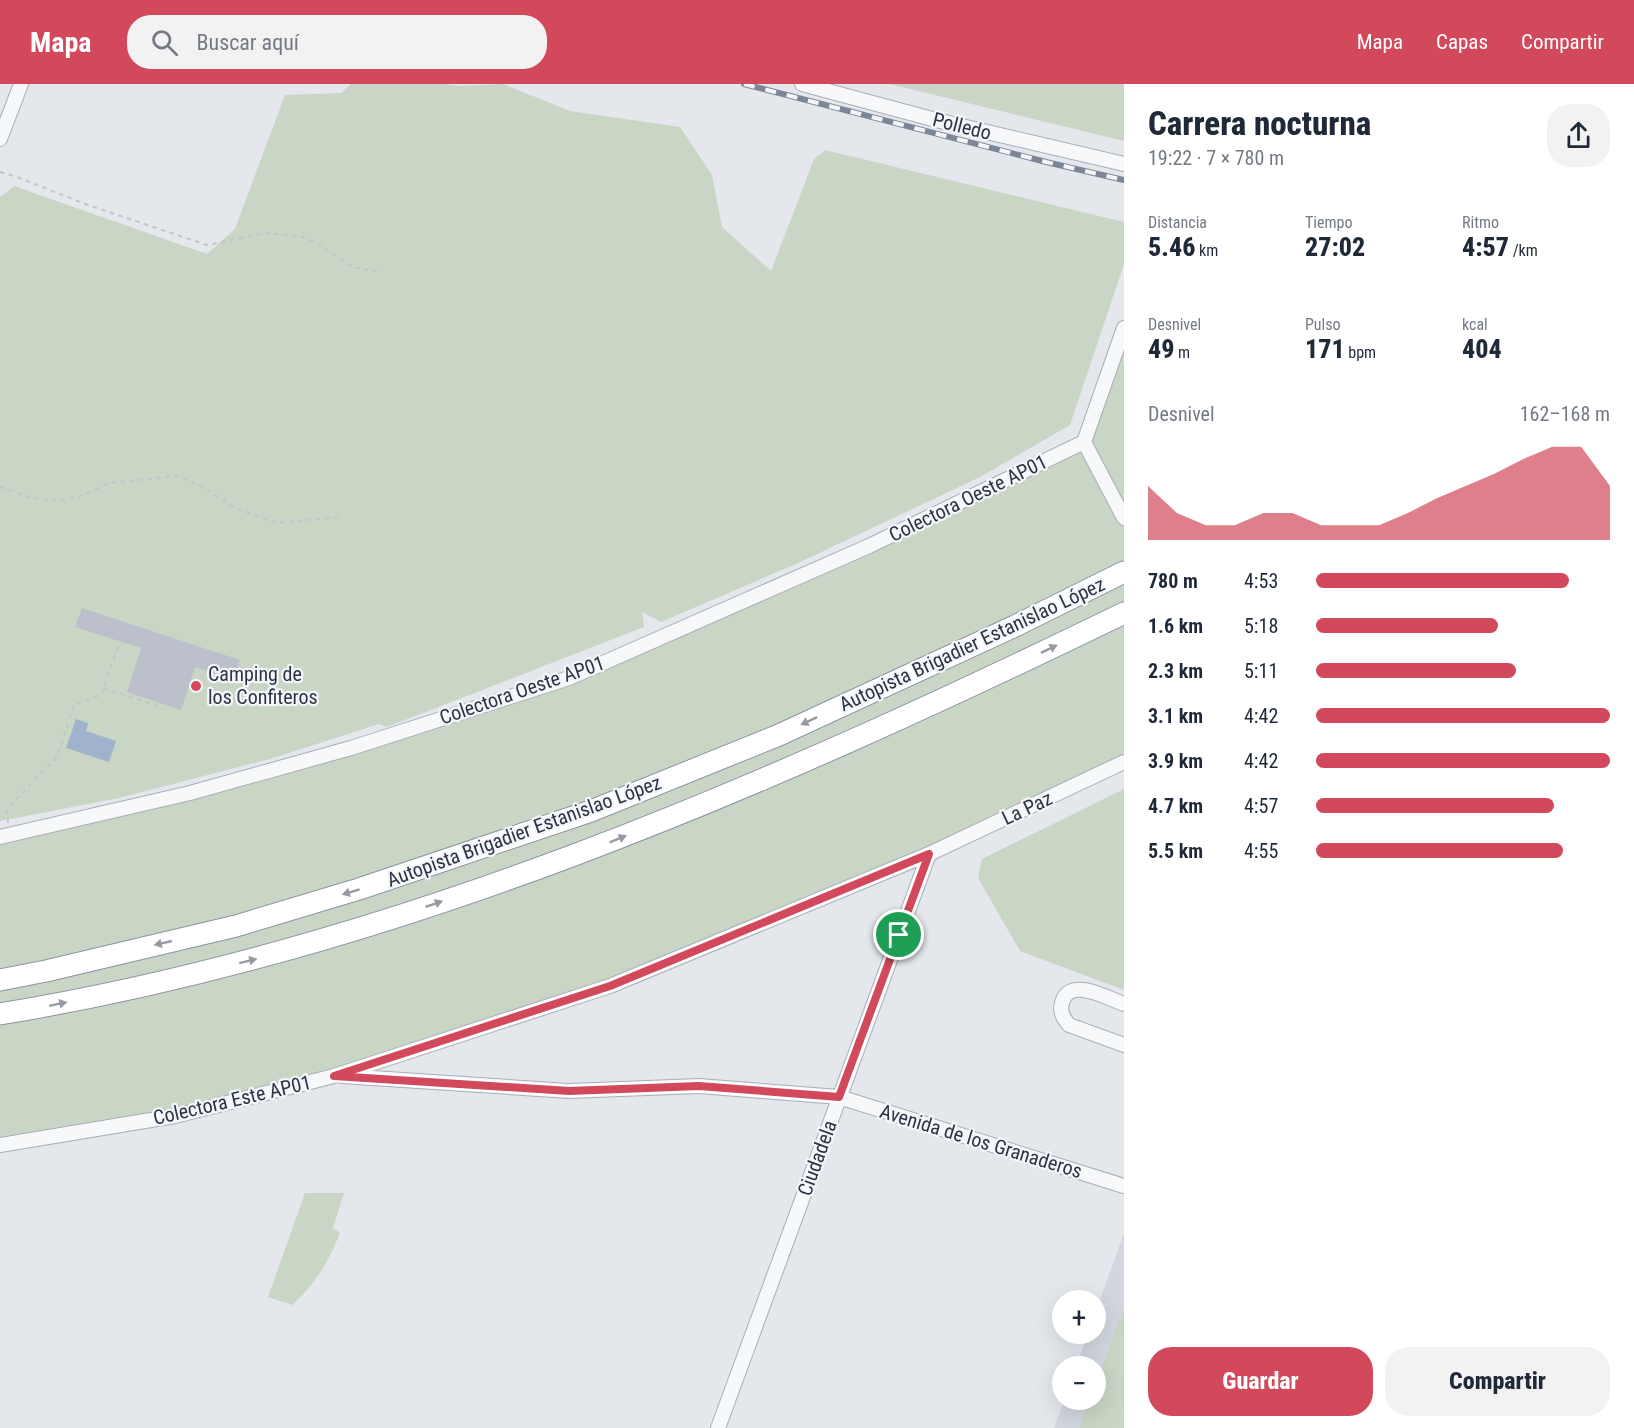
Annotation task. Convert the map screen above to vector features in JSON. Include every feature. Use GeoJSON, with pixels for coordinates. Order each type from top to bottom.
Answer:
{"type":"FeatureCollection","features":[{"type":"Feature","properties":{"kind":"highway","name":"Autopista Brigadier Estanislao López"},"geometry":{"type":"LineString","coordinates":[[0,980],[236,926],[359,889],[591,811],[780,735],[1015,626],[1124,572]]}},
{"type":"Feature","properties":{"kind":"highway","name":"Autopista Brigadier Estanislao López"},"geometry":{"type":"LineString","coordinates":[[0,1014],[51,1005],[250,960],[377,923],[602,846],[807,760],[997,675],[1124,613]]}},
{"type":"Feature","properties":{"kind":"street"},"geometry":{"type":"LineString","coordinates":[[0,139],[21,84]]}},
{"type":"Feature","properties":{"kind":"street","name":"Polledo"},"geometry":{"type":"LineString","coordinates":[[802,84],[936,120],[1124,164]]}},
{"type":"Feature","properties":{"kind":"street"},"geometry":{"type":"LineString","coordinates":[[1124,328],[1084,442],[1124,518]]}},
{"type":"Feature","properties":{"kind":"street","name":"Colectora Oeste AP01"},"geometry":{"type":"LineString","coordinates":[[5,836],[201,790],[351,747],[569,678],[869,546],[1084,442]]}},
{"type":"Feature","properties":{"kind":"street","name":"La Paz"},"geometry":{"type":"LineString","coordinates":[[929,854],[1124,762]]}},
{"type":"Feature","properties":{"kind":"street","name":"Colectora Este AP01"},"geometry":{"type":"LineString","coordinates":[[0,1145],[175,1116],[334,1076],[610,986],[929,854]]}},
{"type":"Feature","properties":{"kind":"street","name":"Ciudadela"},"geometry":{"type":"LineString","coordinates":[[718,1428],[929,854]]}},
{"type":"Feature","properties":{"kind":"street"},"geometry":{"type":"LineString","coordinates":[[1124,1004],[1082,988],[1066,995],[1061,1010],[1070,1025],[1124,1045]]}},
{"type":"Feature","properties":{"kind":"street","name":"Avenida de los Granaderos"},"geometry":{"type":"LineString","coordinates":[[334,1076],[569,1091],[699,1086],[839,1097],[1124,1185]]}},
{"type":"Feature","properties":{"kind":"path"},"geometry":{"type":"LineString","coordinates":[[0,172],[88,205],[207,245],[264,233],[300,236],[319,244],[352,267],[381,272]]}},
{"type":"Feature","properties":{"kind":"path"},"geometry":{"type":"LineString","coordinates":[[0,487],[32,498],[60,501],[84,495],[109,483],[178,476],[203,487],[237,509],[276,522],[338,517]]}},
{"type":"Feature","properties":{"kind":"path"},"geometry":{"type":"LineString","coordinates":[[5,836],[7,809],[57,757],[74,705],[101,695],[118,644]]}},
{"type":"Feature","properties":{"kind":"path"},"geometry":{"type":"LineString","coordinates":[[103,688],[164,708]]}},
{"type":"Feature","properties":{"kind":"shaded area"},"geometry":{"type":"Polygon","coordinates":[[[1124,1233],[1124,1428],[1054,1428],[1060,1410],[1106,1410],[1106,1356],[1080,1356],[1084,1344],[1106,1344],[1106,1290],[1104,1290],[1124,1233]]]}},
{"type":"Feature","properties":{"kind":"green space"},"geometry":{"type":"Polygon","coordinates":[[[351,84],[459,86],[503,84],[570,111],[680,127],[712,175],[722,227],[771,271],[814,159],[825,150],[1124,222],[1124,264],[1070,425],[980,477],[796,564],[661,622],[642,612],[644,627],[387,727],[379,724],[270,759],[119,798],[0,821],[0,197],[14,186],[207,254],[235,229],[285,95],[341,93],[351,84]]]}},
{"type":"Feature","properties":{"kind":"green space"},"geometry":{"type":"Polygon","coordinates":[[[890,84],[1124,84],[1124,141],[890,84]]]}},
{"type":"Feature","properties":{"kind":"green space"},"geometry":{"type":"Polygon","coordinates":[[[1124,328],[1124,762],[610,986],[334,1076],[175,1116],[0,1145],[0,837],[190,793],[569,678],[1084,442],[1124,328]]]}},
{"type":"Feature","properties":{"kind":"green space"},"geometry":{"type":"Polygon","coordinates":[[[1124,789],[1124,990],[1020,951],[978,878],[982,859],[1124,789]]]}},
{"type":"Feature","properties":{"kind":"green space"},"geometry":{"type":"Polygon","coordinates":[[[305,1193],[344,1193],[333,1228],[340,1233],[320,1272],[308,1289],[292,1305],[268,1297],[305,1193]]]}},
{"type":"Feature","properties":{"kind":"green space"},"geometry":{"type":"Polygon","coordinates":[[[1124,1307],[1124,1428],[1080,1428],[1086,1410],[1106,1410],[1106,1357],[1124,1307]]]}},
{"type":"Feature","properties":{"kind":"water"},"geometry":{"type":"Polygon","coordinates":[[[76,719],[88,723],[86,731],[116,741],[109,762],[66,748],[76,719]]]}},
{"type":"Feature","properties":{"kind":"building"},"geometry":{"type":"Polygon","coordinates":[[[82,608],[240,660],[234,680],[195,667],[181,710],[127,692],[141,648],[75,627],[82,608]]]}},
{"type":"Feature","properties":{"kind":"railway"},"geometry":{"type":"LineString","coordinates":[[744,84],[1124,180]]}},
{"type":"Feature","properties":{"kind":"place","name":"Camping de los Confiteros"},"geometry":{"type":"Point","coordinates":[196,686]}},
{"type":"Feature","properties":{"kind":"route"},"geometry":{"type":"LineString","coordinates":[[929,854],[899,935],[839,1097],[699,1086],[569,1091],[334,1076],[610,986],[929,854]]}}]}
